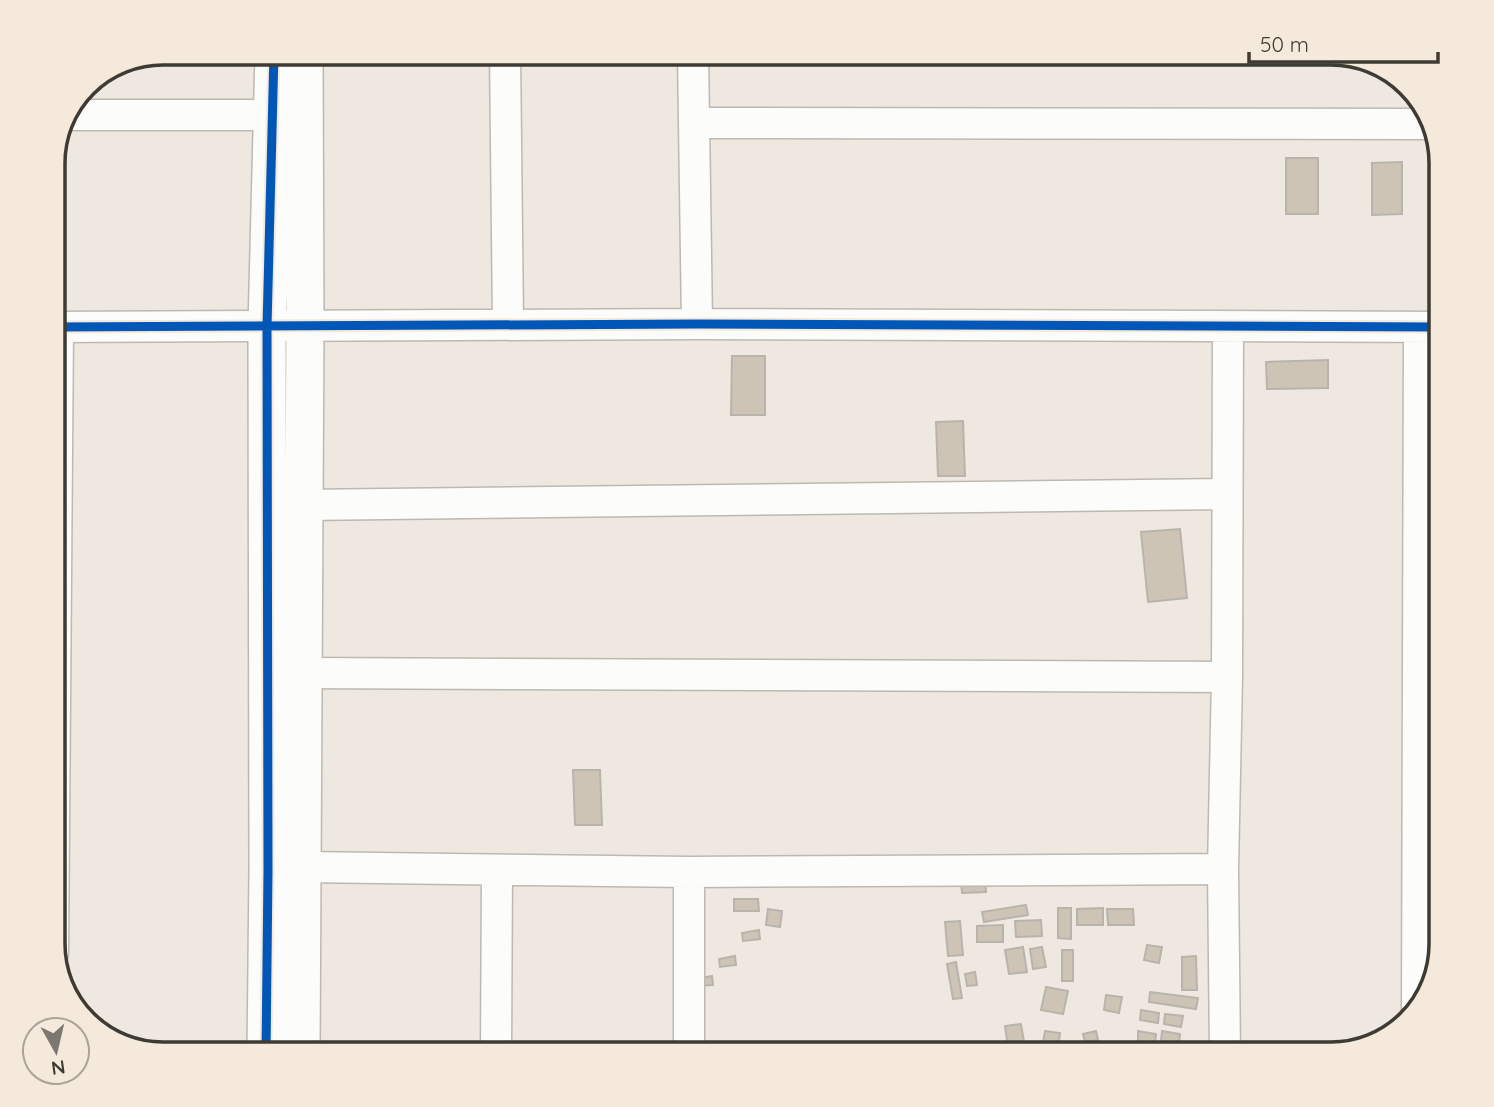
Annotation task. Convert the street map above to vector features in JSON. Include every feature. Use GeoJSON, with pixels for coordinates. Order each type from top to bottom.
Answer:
{"type":"FeatureCollection","features":[{"type":"Feature","properties":{"kind":"street"},"geometry":{"type":"LineString","coordinates":[[274,65],[267,327],[285,869],[300,1042]]}},
{"type":"Feature","properties":{"kind":"street"},"geometry":{"type":"LineString","coordinates":[[267,1042],[302,673],[305,325],[303,65]]}},
{"type":"Feature","properties":{"kind":"street"},"geometry":{"type":"LineString","coordinates":[[505,65],[508,324]]}},
{"type":"Feature","properties":{"kind":"street"},"geometry":{"type":"LineString","coordinates":[[693,65],[697,324]]}},
{"type":"Feature","properties":{"kind":"street"},"geometry":{"type":"LineString","coordinates":[[78,115],[274,115]]}},
{"type":"Feature","properties":{"kind":"street"},"geometry":{"type":"LineString","coordinates":[[695,124],[1421,124]]}},
{"type":"Feature","properties":{"kind":"street"},"geometry":{"type":"LineString","coordinates":[[65,327],[508,324],[1429,327]]}},
{"type":"Feature","properties":{"kind":"street"},"geometry":{"type":"LineString","coordinates":[[1225,1042],[1223,869],[1227,677],[1228,327]]}},
{"type":"Feature","properties":{"kind":"street"},"geometry":{"type":"LineString","coordinates":[[1417,991],[1429,380]]}},
{"type":"Feature","properties":{"kind":"street"},"geometry":{"type":"LineString","coordinates":[[304,505],[1226,495]]}},
{"type":"Feature","properties":{"kind":"street"},"geometry":{"type":"LineString","coordinates":[[302,673],[1227,677]]}},
{"type":"Feature","properties":{"kind":"street"},"geometry":{"type":"LineString","coordinates":[[285,869],[689,872],[1223,869]]}},
{"type":"Feature","properties":{"kind":"street"},"geometry":{"type":"LineString","coordinates":[[496,1042],[498,870]]}},
{"type":"Feature","properties":{"kind":"street"},"geometry":{"type":"LineString","coordinates":[[689,872],[689,1042]]}},
{"type":"Feature","properties":{"kind":"building"},"geometry":{"type":"Polygon","coordinates":[[[1286,158],[1318,158],[1318,214],[1286,214],[1286,158]]]}},
{"type":"Feature","properties":{"kind":"building"},"geometry":{"type":"Polygon","coordinates":[[[1402,162],[1402,214],[1372,215],[1372,163],[1402,162]]]}},
{"type":"Feature","properties":{"kind":"building"},"geometry":{"type":"Polygon","coordinates":[[[732,356],[765,356],[765,415],[731,415],[732,356]]]}},
{"type":"Feature","properties":{"kind":"building"},"geometry":{"type":"Polygon","coordinates":[[[1328,360],[1328,388],[1267,389],[1266,362],[1328,360]]]}},
{"type":"Feature","properties":{"kind":"building"},"geometry":{"type":"Polygon","coordinates":[[[963,421],[965,476],[938,476],[936,422],[963,421]]]}},
{"type":"Feature","properties":{"kind":"building"},"geometry":{"type":"Polygon","coordinates":[[[1180,529],[1187,598],[1148,602],[1141,532],[1180,529]]]}},
{"type":"Feature","properties":{"kind":"building"},"geometry":{"type":"Polygon","coordinates":[[[573,770],[600,770],[602,825],[575,825],[573,770]]]}},
{"type":"Feature","properties":{"kind":"building"},"geometry":{"type":"Polygon","coordinates":[[[985,878],[986,892],[962,893],[961,879],[985,878]]]}},
{"type":"Feature","properties":{"kind":"building"},"geometry":{"type":"Polygon","coordinates":[[[734,899],[758,899],[759,911],[734,911],[734,899]]]}},
{"type":"Feature","properties":{"kind":"building"},"geometry":{"type":"Polygon","coordinates":[[[1026,905],[1028,915],[984,922],[982,912],[1026,905]]]}},
{"type":"Feature","properties":{"kind":"building"},"geometry":{"type":"Polygon","coordinates":[[[1058,908],[1071,908],[1071,939],[1058,938],[1058,908]]]}},
{"type":"Feature","properties":{"kind":"building"},"geometry":{"type":"Polygon","coordinates":[[[1103,908],[1103,925],[1077,925],[1077,909],[1103,908]]]}},
{"type":"Feature","properties":{"kind":"building"},"geometry":{"type":"Polygon","coordinates":[[[768,909],[782,911],[780,927],[766,925],[768,909]]]}},
{"type":"Feature","properties":{"kind":"building"},"geometry":{"type":"Polygon","coordinates":[[[1107,909],[1133,909],[1134,925],[1108,925],[1107,909]]]}},
{"type":"Feature","properties":{"kind":"building"},"geometry":{"type":"Polygon","coordinates":[[[1041,920],[1042,936],[1016,937],[1015,921],[1041,920]]]}},
{"type":"Feature","properties":{"kind":"building"},"geometry":{"type":"Polygon","coordinates":[[[960,921],[963,955],[948,956],[945,922],[960,921]]]}},
{"type":"Feature","properties":{"kind":"building"},"geometry":{"type":"Polygon","coordinates":[[[1003,925],[1003,942],[977,942],[977,926],[1003,925]]]}},
{"type":"Feature","properties":{"kind":"building"},"geometry":{"type":"Polygon","coordinates":[[[759,930],[760,939],[743,941],[742,933],[759,930]]]}},
{"type":"Feature","properties":{"kind":"building"},"geometry":{"type":"Polygon","coordinates":[[[1147,945],[1162,947],[1159,963],[1144,960],[1147,945]]]}},
{"type":"Feature","properties":{"kind":"building"},"geometry":{"type":"Polygon","coordinates":[[[1023,947],[1027,972],[1009,974],[1005,950],[1023,947]]]}},
{"type":"Feature","properties":{"kind":"building"},"geometry":{"type":"Polygon","coordinates":[[[1042,947],[1046,967],[1033,969],[1030,949],[1042,947]]]}},
{"type":"Feature","properties":{"kind":"building"},"geometry":{"type":"Polygon","coordinates":[[[1062,950],[1073,950],[1073,981],[1062,981],[1062,950]]]}},
{"type":"Feature","properties":{"kind":"building"},"geometry":{"type":"Polygon","coordinates":[[[735,956],[736,965],[720,967],[719,959],[735,956]]]}},
{"type":"Feature","properties":{"kind":"building"},"geometry":{"type":"Polygon","coordinates":[[[1196,956],[1197,990],[1182,990],[1182,957],[1196,956]]]}},
{"type":"Feature","properties":{"kind":"building"},"geometry":{"type":"Polygon","coordinates":[[[956,962],[962,998],[953,999],[947,964],[956,962]]]}},
{"type":"Feature","properties":{"kind":"building"},"geometry":{"type":"Polygon","coordinates":[[[975,972],[977,985],[967,986],[965,974],[975,972]]]}},
{"type":"Feature","properties":{"kind":"building"},"geometry":{"type":"Polygon","coordinates":[[[712,976],[713,985],[697,986],[696,979],[712,976]]]}},
{"type":"Feature","properties":{"kind":"building"},"geometry":{"type":"Polygon","coordinates":[[[1046,987],[1068,991],[1063,1014],[1041,1010],[1046,987]]]}},
{"type":"Feature","properties":{"kind":"building"},"geometry":{"type":"Polygon","coordinates":[[[1150,992],[1198,998],[1196,1009],[1149,1002],[1150,992]]]}},
{"type":"Feature","properties":{"kind":"building"},"geometry":{"type":"Polygon","coordinates":[[[1106,995],[1122,997],[1119,1013],[1104,1010],[1106,995]]]}},
{"type":"Feature","properties":{"kind":"building"},"geometry":{"type":"Polygon","coordinates":[[[1141,1010],[1159,1013],[1158,1023],[1140,1020],[1141,1010]]]}},
{"type":"Feature","properties":{"kind":"building"},"geometry":{"type":"Polygon","coordinates":[[[1165,1014],[1183,1016],[1181,1027],[1164,1024],[1165,1014]]]}},
{"type":"Feature","properties":{"kind":"building"},"geometry":{"type":"Polygon","coordinates":[[[1021,1024],[1024,1042],[1007,1042],[1005,1026],[1021,1024]]]}},
{"type":"Feature","properties":{"kind":"building"},"geometry":{"type":"Polygon","coordinates":[[[1045,1031],[1060,1033],[1059,1042],[1043,1042],[1045,1031]]]}},
{"type":"Feature","properties":{"kind":"building"},"geometry":{"type":"Polygon","coordinates":[[[1096,1031],[1098,1040],[1085,1042],[1083,1034],[1096,1031]]]}},
{"type":"Feature","properties":{"kind":"building"},"geometry":{"type":"Polygon","coordinates":[[[1138,1031],[1156,1034],[1155,1042],[1138,1041],[1138,1031]]]}},
{"type":"Feature","properties":{"kind":"building"},"geometry":{"type":"Polygon","coordinates":[[[1162,1031],[1180,1034],[1179,1042],[1161,1041],[1162,1031]]]}},
{"type":"Feature","properties":{"kind":"cycle path"},"geometry":{"type":"LineString","coordinates":[[266,1042],[267,327],[274,65]]}},
{"type":"Feature","properties":{"kind":"cycle path"},"geometry":{"type":"LineString","coordinates":[[65,327],[697,324],[1429,327]]}}]}
